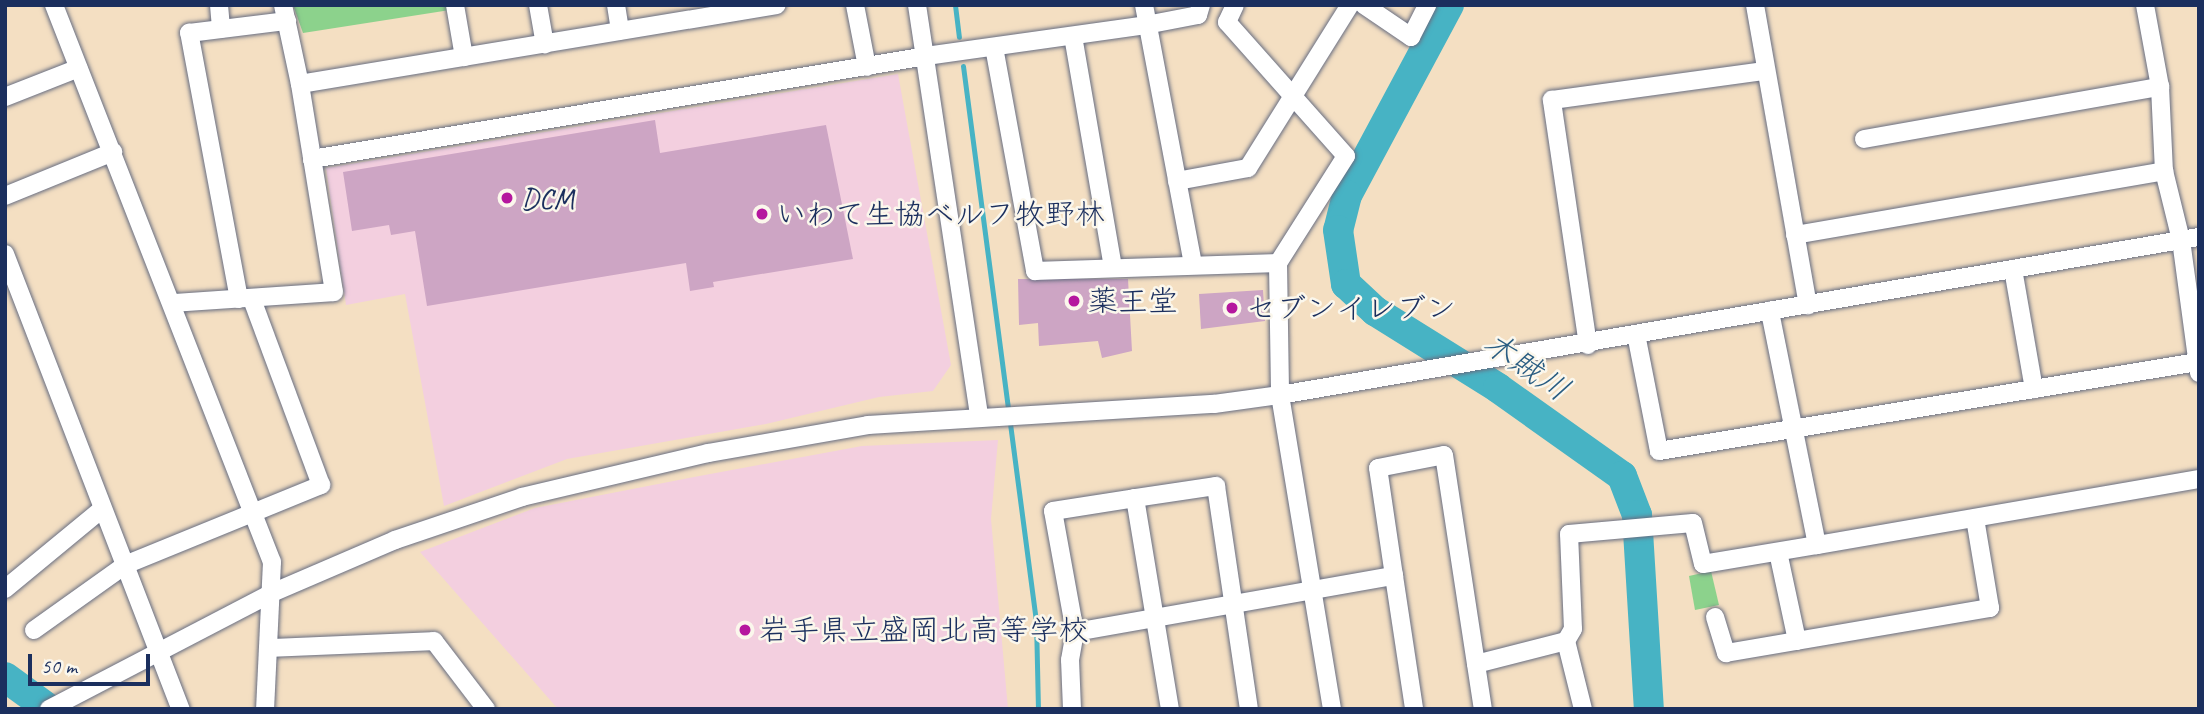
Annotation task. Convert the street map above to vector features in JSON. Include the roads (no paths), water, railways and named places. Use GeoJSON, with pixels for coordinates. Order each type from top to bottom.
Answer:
{"type":"FeatureCollection","features":[{"type":"Feature","properties":{"kind":"street"},"geometry":{"type":"LineString","coordinates":[[54,5],[255,512],[272,562],[265,709]]}},
{"type":"Feature","properties":{"kind":"street"},"geometry":{"type":"LineString","coordinates":[[219,5],[221,29]]}},
{"type":"Feature","properties":{"kind":"street"},"geometry":{"type":"LineString","coordinates":[[455,5],[464,57]]}},
{"type":"Feature","properties":{"kind":"street"},"geometry":{"type":"LineString","coordinates":[[538,5],[545,44]]}},
{"type":"Feature","properties":{"kind":"street"},"geometry":{"type":"LineString","coordinates":[[616,5],[620,31]]}},
{"type":"Feature","properties":{"kind":"street"},"geometry":{"type":"LineString","coordinates":[[300,84],[620,31],[700,11],[776,5]]}},
{"type":"Feature","properties":{"kind":"street"},"geometry":{"type":"LineString","coordinates":[[856,5],[867,66]]}},
{"type":"Feature","properties":{"kind":"street"},"geometry":{"type":"LineString","coordinates":[[917,5],[979,416]]}},
{"type":"Feature","properties":{"kind":"street"},"geometry":{"type":"LineString","coordinates":[[1143,5],[1193,264]]}},
{"type":"Feature","properties":{"kind":"street"},"geometry":{"type":"LineString","coordinates":[[312,159],[926,56],[1146,25],[1198,15],[1201,5]]}},
{"type":"Feature","properties":{"kind":"street"},"geometry":{"type":"LineString","coordinates":[[1235,5],[1227,22],[1346,156],[1278,263],[1280,395],[1332,709]]}},
{"type":"Feature","properties":{"kind":"street"},"geometry":{"type":"LineString","coordinates":[[1177,181],[1248,168],[1350,5]]}},
{"type":"Feature","properties":{"kind":"street"},"geometry":{"type":"LineString","coordinates":[[1364,5],[1411,37],[1427,5]]}},
{"type":"Feature","properties":{"kind":"street"},"geometry":{"type":"LineString","coordinates":[[1755,5],[1808,304]]}},
{"type":"Feature","properties":{"kind":"street"},"geometry":{"type":"LineString","coordinates":[[1636,334],[1659,451],[2034,389],[2198,367],[2190,239],[2164,171],[2160,87],[2145,5]]}},
{"type":"Feature","properties":{"kind":"street"},"geometry":{"type":"LineString","coordinates":[[34,630],[125,565],[321,485],[246,299],[189,33],[221,29],[285,13],[300,84],[334,292],[246,299],[173,303]]}},
{"type":"Feature","properties":{"kind":"street"},"geometry":{"type":"LineString","coordinates":[[1073,36],[1113,268]]}},
{"type":"Feature","properties":{"kind":"street"},"geometry":{"type":"LineString","coordinates":[[994,47],[1035,271],[1278,263]]}},
{"type":"Feature","properties":{"kind":"street"},"geometry":{"type":"LineString","coordinates":[[5,97],[79,68]]}},
{"type":"Feature","properties":{"kind":"street"},"geometry":{"type":"LineString","coordinates":[[1588,345],[1552,100],[1765,71]]}},
{"type":"Feature","properties":{"kind":"street"},"geometry":{"type":"LineString","coordinates":[[1864,139],[2160,87]]}},
{"type":"Feature","properties":{"kind":"street"},"geometry":{"type":"LineString","coordinates":[[5,196],[113,152]]}},
{"type":"Feature","properties":{"kind":"street"},"geometry":{"type":"LineString","coordinates":[[1795,235],[2164,171]]}},
{"type":"Feature","properties":{"kind":"street"},"geometry":{"type":"LineString","coordinates":[[49,709],[272,593],[396,540],[522,497],[720,450],[868,425],[979,416],[1214,404],[1280,395],[1453,363],[1588,345],[1636,334],[2190,239]]}},
{"type":"Feature","properties":{"kind":"street"},"geometry":{"type":"LineString","coordinates":[[5,254],[12,299],[125,565],[181,709]]}},
{"type":"Feature","properties":{"kind":"street"},"geometry":{"type":"LineString","coordinates":[[2013,269],[2034,389]]}},
{"type":"Feature","properties":{"kind":"street"},"geometry":{"type":"LineString","coordinates":[[1770,311],[1791,429],[1817,545]]}},
{"type":"Feature","properties":{"kind":"street"},"geometry":{"type":"LineString","coordinates":[[1414,709],[1378,468],[1444,455],[1483,709]]}},
{"type":"Feature","properties":{"kind":"street"},"geometry":{"type":"LineString","coordinates":[[1583,709],[1566,642],[1573,629],[1569,534],[1693,523],[1703,565],[2199,480]]}},
{"type":"Feature","properties":{"kind":"street"},"geometry":{"type":"LineString","coordinates":[[1072,709],[1070,660],[1075,632],[1053,511],[1216,486],[1249,709]]}},
{"type":"Feature","properties":{"kind":"street"},"geometry":{"type":"LineString","coordinates":[[1135,498],[1157,615],[1170,709]]}},
{"type":"Feature","properties":{"kind":"street"},"geometry":{"type":"LineString","coordinates":[[5,589],[101,510]]}},
{"type":"Feature","properties":{"kind":"street"},"geometry":{"type":"LineString","coordinates":[[1715,617],[1726,653],[1990,608],[1975,518]]}},
{"type":"Feature","properties":{"kind":"street"},"geometry":{"type":"LineString","coordinates":[[1778,552],[1797,640]]}},
{"type":"Feature","properties":{"kind":"street"},"geometry":{"type":"LineString","coordinates":[[1075,632],[1234,601],[1394,576]]}},
{"type":"Feature","properties":{"kind":"street"},"geometry":{"type":"LineString","coordinates":[[270,648],[434,641],[486,709]]}},
{"type":"Feature","properties":{"kind":"street"},"geometry":{"type":"LineString","coordinates":[[1476,664],[1566,642]]}},
{"type":"Feature","properties":{"kind":"waterway"},"geometry":{"type":"LineString","coordinates":[[955,5],[959,37]]}},
{"type":"Feature","properties":{"kind":"waterway","name":"木賊川"},"geometry":{"type":"LineString","coordinates":[[1449,5],[1347,195],[1338,230],[1346,284],[1375,311],[1498,388],[1622,476],[1637,515],[1649,709]]}},
{"type":"Feature","properties":{"kind":"waterway"},"geometry":{"type":"LineString","coordinates":[[963,66],[1036,621],[1038,709]]}},
{"type":"Feature","properties":{"kind":"waterway"},"geometry":{"type":"LineString","coordinates":[[5,677],[49,709]]}},
{"type":"Feature","properties":{"kind":"place","name":"DCM"},"geometry":{"type":"Point","coordinates":[507,198]}},
{"type":"Feature","properties":{"kind":"place","name":"いわて生協ベルフ牧野林"},"geometry":{"type":"Point","coordinates":[762,214]}},
{"type":"Feature","properties":{"kind":"place","name":"薬王堂"},"geometry":{"type":"Point","coordinates":[1074,301]}},
{"type":"Feature","properties":{"kind":"place","name":"セブンイレブン"},"geometry":{"type":"Point","coordinates":[1232,308]}},
{"type":"Feature","properties":{"kind":"place","name":"岩手県立盛岡北高等学校"},"geometry":{"type":"Point","coordinates":[745,630]}}]}
